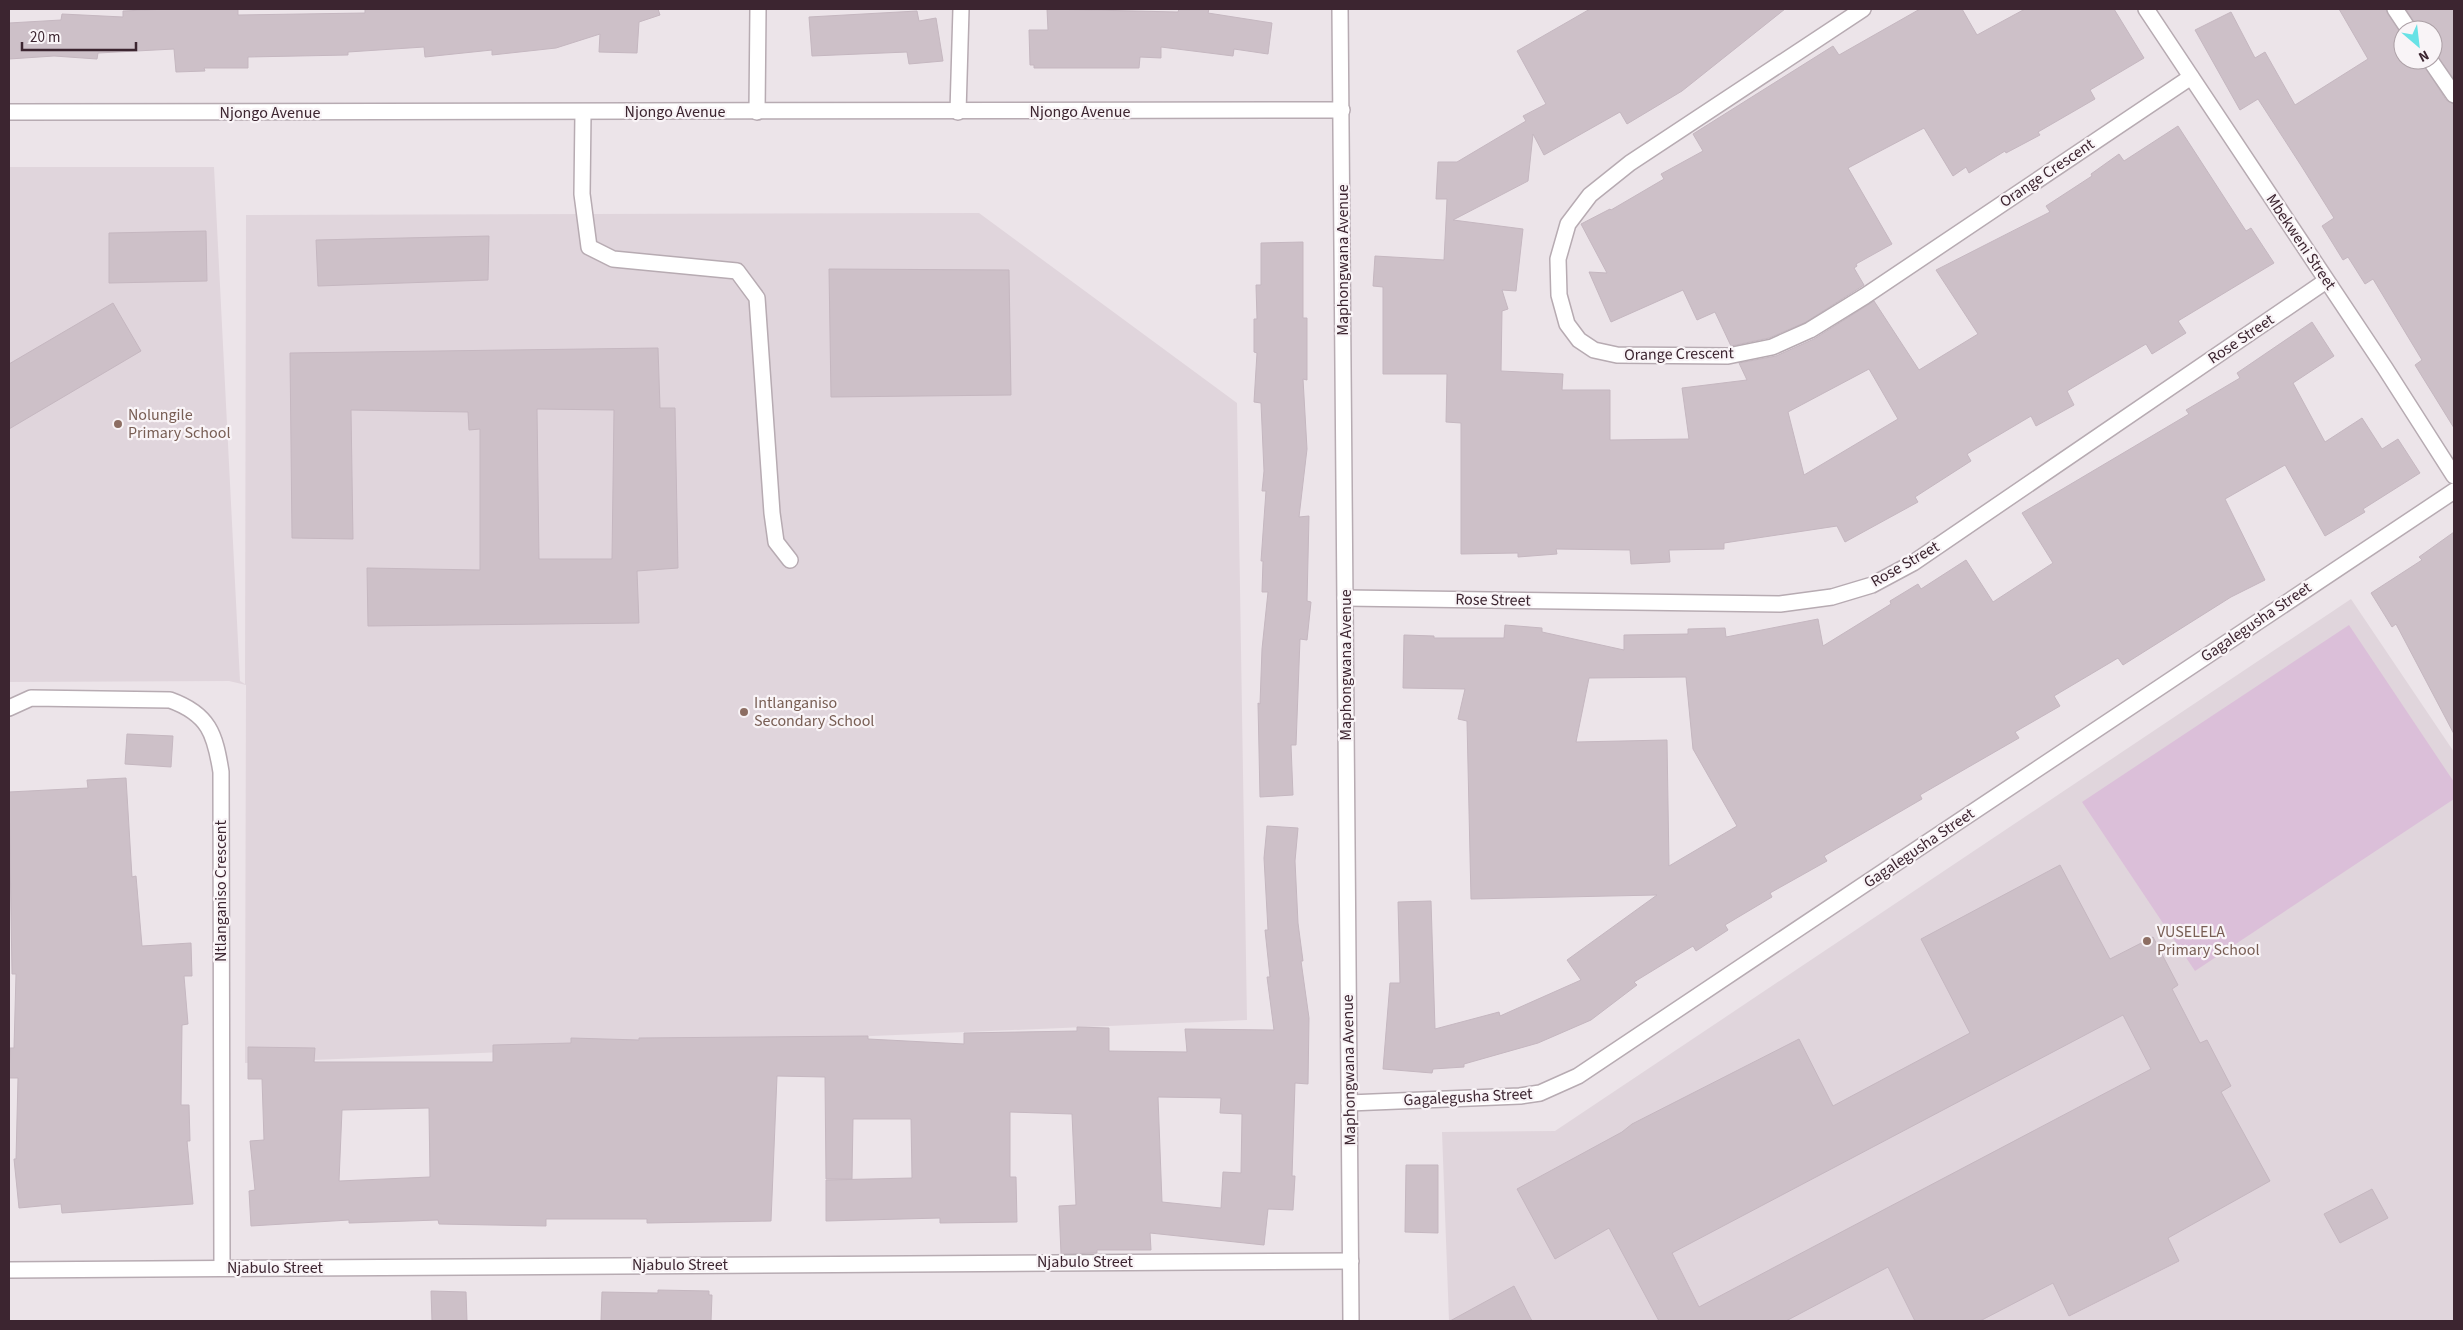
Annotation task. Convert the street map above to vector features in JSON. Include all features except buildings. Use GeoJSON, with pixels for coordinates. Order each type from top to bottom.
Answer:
{"type":"FeatureCollection","features":[{"type":"Feature","properties":{"kind":"street"},"geometry":{"type":"LineString","coordinates":[[757,112],[758,9]]}},
{"type":"Feature","properties":{"kind":"street"},"geometry":{"type":"LineString","coordinates":[[958,112],[961,9]]}},
{"type":"Feature","properties":{"kind":"street","name":"Maphongwana Avenue"},"geometry":{"type":"LineString","coordinates":[[1340,9],[1351,1321]]}},
{"type":"Feature","properties":{"kind":"street","name":"Orange Crescent"},"geometry":{"type":"LineString","coordinates":[[1863,9],[1630,163],[1590,195],[1568,224],[1558,258],[1559,295],[1567,324],[1579,340],[1594,350],[1616,355],[1728,356],[1772,347],[1810,330],[1865,296],[2191,77]]}},
{"type":"Feature","properties":{"kind":"street","name":"Mbekweni Street"},"geometry":{"type":"LineString","coordinates":[[2146,9],[2454,476]]}},
{"type":"Feature","properties":{"kind":"street"},"geometry":{"type":"LineString","coordinates":[[2395,9],[2402,20]]}},
{"type":"Feature","properties":{"kind":"street"},"geometry":{"type":"LineString","coordinates":[[2437,70],[2454,95]]}},
{"type":"Feature","properties":{"kind":"street","name":"Njongo Avenue"},"geometry":{"type":"LineString","coordinates":[[9,112],[584,113],[1342,110]]}},
{"type":"Feature","properties":{"kind":"street"},"geometry":{"type":"LineString","coordinates":[[584,113],[582,194],[589,247],[613,259],[737,271],[758,298],[772,513],[776,542],[790,560]]}},
{"type":"Feature","properties":{"kind":"street","name":"Rose Street"},"geometry":{"type":"LineString","coordinates":[[1345,598],[1780,604],[1832,597],[1872,585],[1913,563],[2326,280]]}},
{"type":"Feature","properties":{"kind":"street","name":"Gagalegusha Street"},"geometry":{"type":"LineString","coordinates":[[1350,1103],[1520,1096],[1540,1093],[1578,1076],[1906,858],[2068,746],[2454,491]]}},
{"type":"Feature","properties":{"kind":"street","name":"Ntlanganiso Crescent"},"geometry":{"type":"LineString","coordinates":[[9,708],[31,698],[170,700],[190,707],[206,723],[216,741],[221,772],[222,1268]]}},
{"type":"Feature","properties":{"kind":"street","name":"Njabulo Street"},"geometry":{"type":"LineString","coordinates":[[9,1270],[1351,1261]]}},
{"type":"Feature","properties":{"kind":"shaded area","name":"Intlanganiso Secondary School"},"geometry":{"type":"Polygon","coordinates":[[[9,167],[214,167],[240,681],[245,684],[246,215],[979,213],[1237,403],[1247,1020],[245,1063],[246,685],[229,681],[9,682],[9,167]]]}},
{"type":"Feature","properties":{"kind":"shaded area","name":"VUSELELA Primary School"},"geometry":{"type":"Polygon","coordinates":[[[2351,599],[2454,752],[2454,1321],[1449,1321],[1442,1132],[1555,1131],[2351,599]]]}},
{"type":"Feature","properties":{"kind":"shaded area"},"geometry":{"type":"Polygon","coordinates":[[[2349,625],[2454,782],[2454,799],[2195,971],[2082,802],[2349,625]]]}},
{"type":"Feature","properties":{"kind":"place","name":"Nolungile Primary School"},"geometry":{"type":"Point","coordinates":[118,424]}},
{"type":"Feature","properties":{"kind":"place","name":"Intlanganiso Secondary School"},"geometry":{"type":"Point","coordinates":[744,712]}},
{"type":"Feature","properties":{"kind":"place","name":"VUSELELA Primary School"},"geometry":{"type":"Point","coordinates":[2147,941]}}]}
